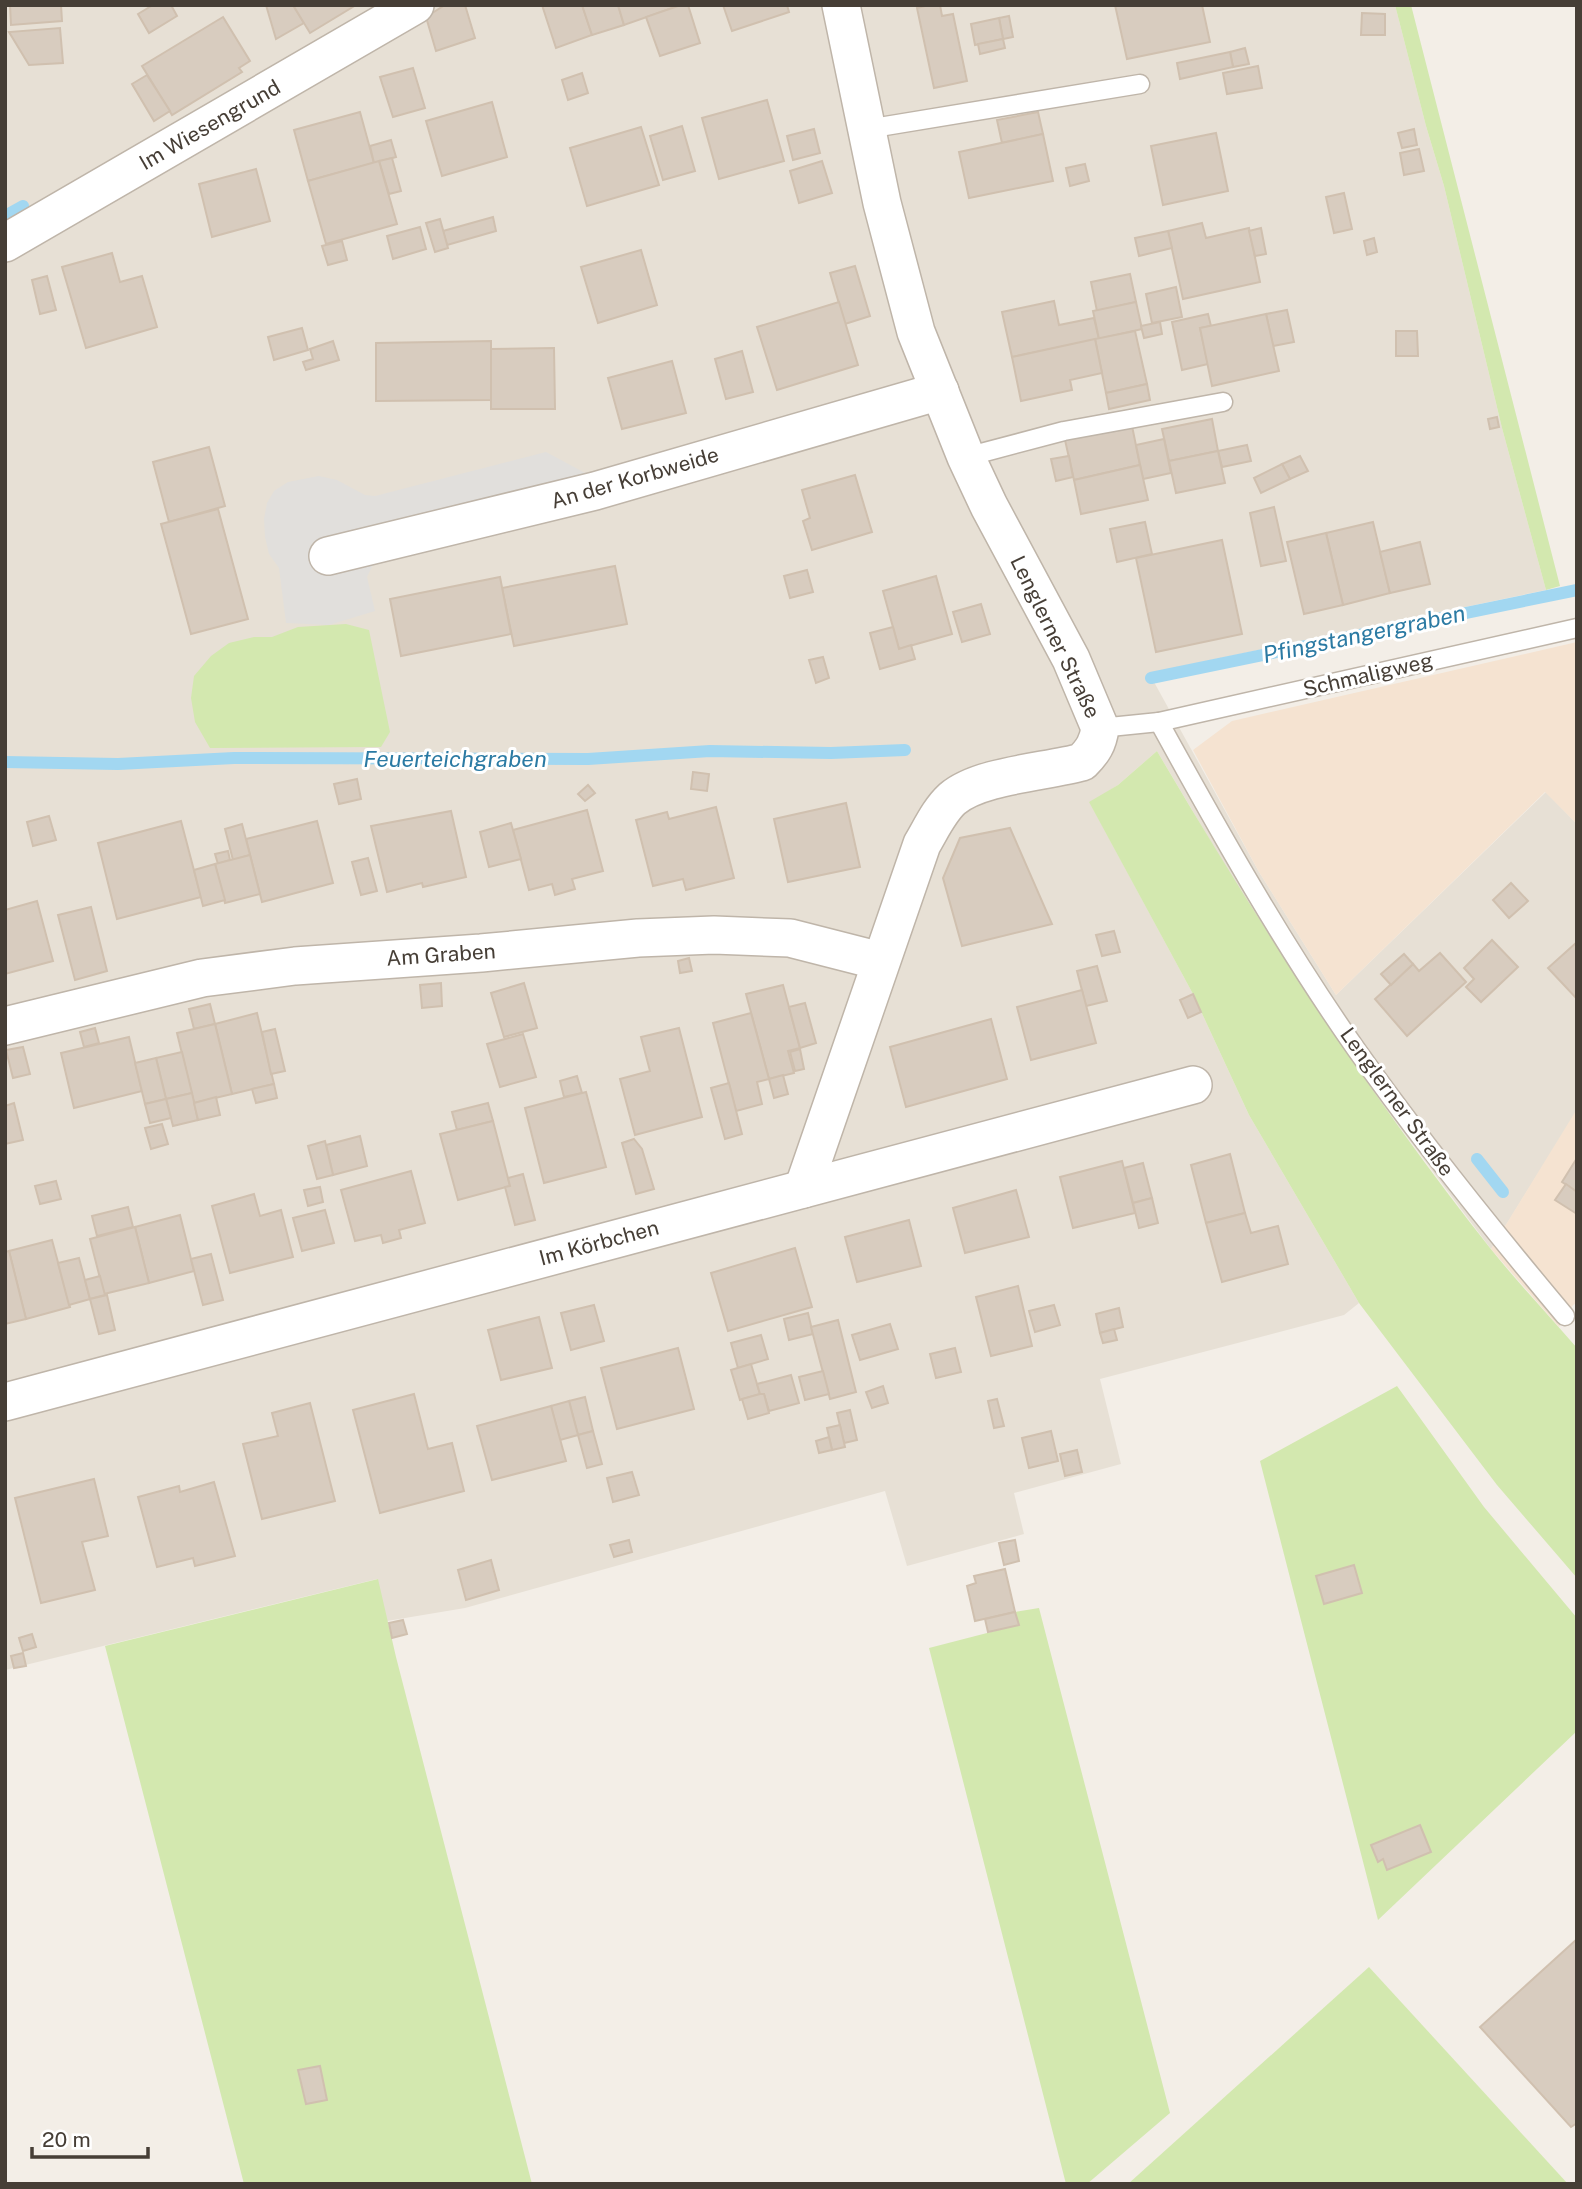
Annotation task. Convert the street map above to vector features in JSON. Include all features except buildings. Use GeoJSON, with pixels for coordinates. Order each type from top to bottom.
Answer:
{"type":"FeatureCollection","features":[{"type":"Feature","properties":{"kind":"street","name":"Im Wiesengrund"},"geometry":{"type":"LineString","coordinates":[[5,243],[415,5]]}},
{"type":"Feature","properties":{"kind":"street","name":"Lenglerner Straße"},"geometry":{"type":"LineString","coordinates":[[841,5],[901,283],[916,332],[966,457],[989,506],[1071,659],[1100,728]]}},
{"type":"Feature","properties":{"kind":"street","name":"An der Korbweide"},"geometry":{"type":"LineString","coordinates":[[328,556],[595,491],[940,391]]}},
{"type":"Feature","properties":{"kind":"street"},"geometry":{"type":"LineString","coordinates":[[803,1189],[922,844],[950,801],[966,789],[1083,762],[1093,751],[1100,728]]}},
{"type":"Feature","properties":{"kind":"street","name":"Am Graben"},"geometry":{"type":"LineString","coordinates":[[5,1026],[215,976],[295,966],[481,953],[638,938],[714,935],[790,938],[880,961]]}},
{"type":"Feature","properties":{"kind":"street","name":"Im Körbchen"},"geometry":{"type":"LineString","coordinates":[[5,1402],[1193,1085]]}},
{"type":"Feature","properties":{"kind":"lane"},"geometry":{"type":"LineString","coordinates":[[867,129],[1140,84]]}},
{"type":"Feature","properties":{"kind":"lane"},"geometry":{"type":"LineString","coordinates":[[966,457],[1064,431],[1223,402]]}},
{"type":"Feature","properties":{"kind":"lane","name":"Schmaligweg"},"geometry":{"type":"LineString","coordinates":[[1159,722],[1577,628]]}},
{"type":"Feature","properties":{"kind":"lane","name":"Lenglerner Straße"},"geometry":{"type":"LineString","coordinates":[[1100,728],[1159,722],[1236,863],[1355,1047],[1479,1214],[1565,1316]]}},
{"type":"Feature","properties":{"kind":"shaded area"},"geometry":{"type":"Polygon","coordinates":[[[5,5],[1395,5],[1444,186],[1502,428],[1546,590],[1149,673],[1259,872],[1336,995],[1546,792],[1577,824],[1577,1111],[1491,1249],[1377,1097],[1308,998],[1157,751],[1118,785],[1090,803],[1193,994],[1249,1115],[1359,1303],[1344,1315],[1100,1379],[1121,1464],[1014,1493],[1024,1534],[907,1566],[885,1491],[465,1608],[387,1621],[377,1579],[5,1670],[5,5]]]}},
{"type":"Feature","properties":{"kind":"shaded area"},"geometry":{"type":"Polygon","coordinates":[[[546,452],[587,474],[394,521],[367,577],[375,611],[329,625],[286,623],[279,568],[269,554],[265,537],[267,503],[274,491],[288,482],[319,476],[337,480],[365,495],[375,496],[546,452]]]}},
{"type":"Feature","properties":{"kind":"shaded area"},"geometry":{"type":"Polygon","coordinates":[[[1577,642],[1577,824],[1545,792],[1336,995],[1259,872],[1193,750],[1232,721],[1577,642]]]}},
{"type":"Feature","properties":{"kind":"shaded area"},"geometry":{"type":"Polygon","coordinates":[[[1577,1109],[1577,1303],[1559,1327],[1491,1249],[1577,1109]]]}},
{"type":"Feature","properties":{"kind":"green space"},"geometry":{"type":"Polygon","coordinates":[[[1395,5],[1411,5],[1560,586],[1546,590],[1502,428],[1444,186],[1395,5]]]}},
{"type":"Feature","properties":{"kind":"green space"},"geometry":{"type":"Polygon","coordinates":[[[346,624],[369,630],[390,732],[381,747],[210,748],[195,722],[191,698],[194,676],[211,656],[229,643],[254,637],[272,637],[298,627],[346,624]]]}},
{"type":"Feature","properties":{"kind":"green space"},"geometry":{"type":"Polygon","coordinates":[[[1157,751],[1234,879],[1357,1067],[1444,1189],[1490,1248],[1577,1348],[1577,1578],[1497,1485],[1359,1303],[1249,1115],[1193,994],[1089,802],[1118,785],[1157,751]]]}},
{"type":"Feature","properties":{"kind":"green space"},"geometry":{"type":"Polygon","coordinates":[[[1397,1386],[1484,1507],[1577,1618],[1577,1731],[1378,1920],[1260,1461],[1397,1386]]]}},
{"type":"Feature","properties":{"kind":"green space"},"geometry":{"type":"Polygon","coordinates":[[[378,1579],[532,2184],[244,2184],[105,1646],[378,1579]]]}},
{"type":"Feature","properties":{"kind":"green space"},"geometry":{"type":"Polygon","coordinates":[[[1039,1608],[1170,2113],[1087,2184],[1066,2184],[929,1648],[1018,1625],[1015,1612],[1039,1608]]]}},
{"type":"Feature","properties":{"kind":"green space"},"geometry":{"type":"Polygon","coordinates":[[[1369,1967],[1568,2184],[1128,2184],[1369,1967]]]}},
{"type":"Feature","properties":{"kind":"waterway"},"geometry":{"type":"LineString","coordinates":[[5,216],[23,206]]}},
{"type":"Feature","properties":{"kind":"waterway","name":"Pfingstangergraben"},"geometry":{"type":"LineString","coordinates":[[1151,678],[1577,590]]}},
{"type":"Feature","properties":{"kind":"waterway","name":"Feuerteichgraben"},"geometry":{"type":"LineString","coordinates":[[5,762],[118,764],[234,758],[588,759],[710,751],[831,753],[905,750]]}},
{"type":"Feature","properties":{"kind":"waterway"},"geometry":{"type":"LineString","coordinates":[[1477,1159],[1503,1192]]}}]}
